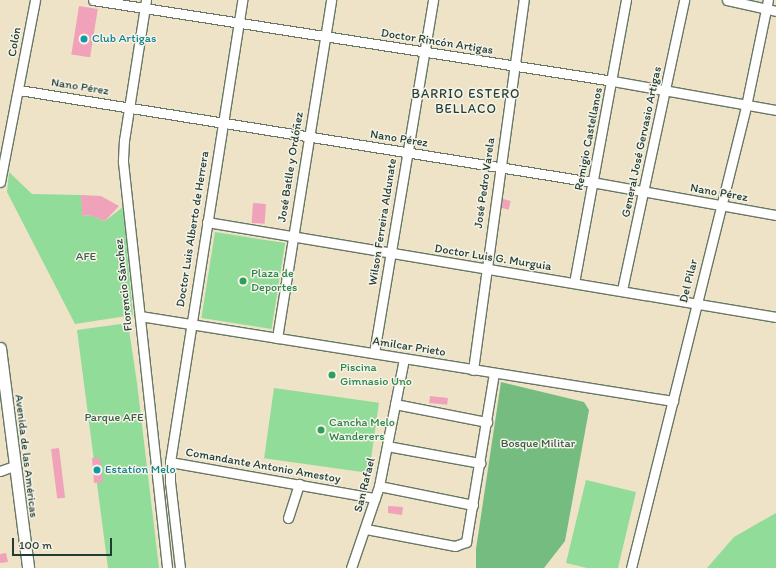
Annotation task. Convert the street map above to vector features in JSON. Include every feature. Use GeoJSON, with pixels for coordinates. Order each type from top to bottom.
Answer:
{"type":"FeatureCollection","features":[{"type":"Feature","properties":{"kind":"main road","name":"Avenida de las Américas"},"geometry":{"type":"LineString","coordinates":[[0,348],[2,381],[28,568]]}},
{"type":"Feature","properties":{"kind":"street","name":"Colón"},"geometry":{"type":"LineString","coordinates":[[0,182],[35,0]]}},
{"type":"Feature","properties":{"kind":"street","name":"Doctor Rincón Artigas"},"geometry":{"type":"LineString","coordinates":[[93,0],[145,4],[238,22],[325,35],[424,53],[613,81],[746,106],[776,110]]}},
{"type":"Feature","properties":{"kind":"street","name":"Doctor Luis Alberto de Herrera"},"geometry":{"type":"LineString","coordinates":[[170,462],[242,0]]}},
{"type":"Feature","properties":{"kind":"street","name":"José Batlle y Ordóñez"},"geometry":{"type":"LineString","coordinates":[[277,338],[331,0]]}},
{"type":"Feature","properties":{"kind":"street","name":"Wilson Ferreira Aldunate"},"geometry":{"type":"LineString","coordinates":[[374,353],[432,0]]}},
{"type":"Feature","properties":{"kind":"street","name":"José Pedro Varela"},"geometry":{"type":"LineString","coordinates":[[473,370],[513,66],[524,0]]}},
{"type":"Feature","properties":{"kind":"street","name":"Remigio Castellanos"},"geometry":{"type":"LineString","coordinates":[[574,283],[592,182],[613,81],[626,0]]}},
{"type":"Feature","properties":{"kind":"street","name":"General José Gervasio Artigas"},"geometry":{"type":"LineString","coordinates":[[622,290],[666,90],[684,0]]}},
{"type":"Feature","properties":{"kind":"street"},"geometry":{"type":"LineString","coordinates":[[727,0],[767,4],[776,11]]}},
{"type":"Feature","properties":{"kind":"street","name":"Florencio Sánchez"},"geometry":{"type":"LineString","coordinates":[[145,4],[129,107],[123,162],[140,316],[156,484],[167,568]]}},
{"type":"Feature","properties":{"kind":"street","name":"Del Pilar"},"geometry":{"type":"LineString","coordinates":[[630,568],[746,106],[767,4]]}},
{"type":"Feature","properties":{"kind":"street","name":"Nano Pérez"},"geometry":{"type":"LineString","coordinates":[[18,90],[592,182],[776,215]]}},
{"type":"Feature","properties":{"kind":"street","name":"Doctor Luis G. Murguia"},"geometry":{"type":"LineString","coordinates":[[207,222],[696,302],[776,318]]}},
{"type":"Feature","properties":{"kind":"street","name":"Amilcar Prieto"},"geometry":{"type":"LineString","coordinates":[[140,316],[673,401]]}},
{"type":"Feature","properties":{"kind":"street","name":"San Rafael"},"geometry":{"type":"LineString","coordinates":[[351,568],[366,529],[379,486],[404,358]]}},
{"type":"Feature","properties":{"kind":"street"},"geometry":{"type":"LineString","coordinates":[[366,529],[455,546],[462,545],[469,535],[494,373]]}},
{"type":"Feature","properties":{"kind":"street"},"geometry":{"type":"LineString","coordinates":[[395,404],[486,422]]}},
{"type":"Feature","properties":{"kind":"street"},"geometry":{"type":"LineString","coordinates":[[387,446],[480,463]]}},
{"type":"Feature","properties":{"kind":"street"},"geometry":{"type":"LineString","coordinates":[[170,462],[170,482],[180,568]]}},
{"type":"Feature","properties":{"kind":"street","name":"Comandante Antonio Amestoy"},"geometry":{"type":"LineString","coordinates":[[170,462],[375,498]]}},
{"type":"Feature","properties":{"kind":"street"},"geometry":{"type":"LineString","coordinates":[[0,472],[14,466]]}},
{"type":"Feature","properties":{"kind":"street"},"geometry":{"type":"LineString","coordinates":[[156,484],[170,482]]}},
{"type":"Feature","properties":{"kind":"street"},"geometry":{"type":"LineString","coordinates":[[288,518],[299,484]]}},
{"type":"Feature","properties":{"kind":"street"},"geometry":{"type":"LineString","coordinates":[[379,486],[473,505]]}},
{"type":"Feature","properties":{"kind":"green space","name":"AFE"},"geometry":{"type":"Polygon","coordinates":[[[9,172],[32,194],[81,195],[83,216],[90,215],[105,221],[123,207],[133,315],[75,324],[7,192],[9,172]]]}},
{"type":"Feature","properties":{"kind":"green space","name":"Plaza de Deportes"},"geometry":{"type":"Polygon","coordinates":[[[215,232],[285,243],[272,329],[201,318],[215,232]]]}},
{"type":"Feature","properties":{"kind":"green space","name":"Parque AFE"},"geometry":{"type":"Polygon","coordinates":[[[128,323],[137,383],[159,568],[108,568],[77,330],[128,323]]]}},
{"type":"Feature","properties":{"kind":"green space","name":"Bosque Militar"},"geometry":{"type":"Polygon","coordinates":[[[501,382],[584,402],[589,410],[565,541],[544,568],[476,568],[476,549],[501,382]]]}},
{"type":"Feature","properties":{"kind":"green space","name":"Cancha Melo Wanderers"},"geometry":{"type":"Polygon","coordinates":[[[274,388],[379,403],[369,473],[264,458],[274,388]]]}},
{"type":"Feature","properties":{"kind":"green space"},"geometry":{"type":"Polygon","coordinates":[[[586,480],[636,492],[618,568],[587,568],[566,563],[586,480]]]}},
{"type":"Feature","properties":{"kind":"green space"},"geometry":{"type":"Polygon","coordinates":[[[776,513],[776,568],[707,568],[734,537],[776,513]]]}},
{"type":"Feature","properties":{"kind":"building","name":"Club Artigas"},"geometry":{"type":"Polygon","coordinates":[[[79,6],[98,9],[90,57],[71,54],[79,6]]]}},
{"type":"Feature","properties":{"kind":"building"},"geometry":{"type":"Polygon","coordinates":[[[81,195],[101,196],[119,206],[105,221],[90,215],[82,216],[81,195]]]}},
{"type":"Feature","properties":{"kind":"building"},"geometry":{"type":"Polygon","coordinates":[[[503,199],[511,201],[509,210],[501,208],[503,199]]]}},
{"type":"Feature","properties":{"kind":"building"},"geometry":{"type":"Polygon","coordinates":[[[253,203],[266,204],[265,224],[252,223],[253,203]]]}},
{"type":"Feature","properties":{"kind":"building"},"geometry":{"type":"Polygon","coordinates":[[[430,396],[448,398],[447,405],[429,403],[430,396]]]}},
{"type":"Feature","properties":{"kind":"building"},"geometry":{"type":"Polygon","coordinates":[[[59,448],[65,498],[57,499],[51,449],[59,448]]]}},
{"type":"Feature","properties":{"kind":"building","name":"Estatíon Melo"},"geometry":{"type":"Polygon","coordinates":[[[92,458],[100,458],[103,482],[94,483],[92,458]]]}},
{"type":"Feature","properties":{"kind":"building"},"geometry":{"type":"Polygon","coordinates":[[[388,506],[403,507],[402,515],[388,513],[388,506]]]}},
{"type":"Feature","properties":{"kind":"building"},"geometry":{"type":"Polygon","coordinates":[[[6,553],[8,562],[0,563],[0,554],[6,553]]]}},
{"type":"Feature","properties":{"kind":"place","name":"Club Artigas"},"geometry":{"type":"Point","coordinates":[84,39]}},
{"type":"Feature","properties":{"kind":"place","name":"Plaza de Deportes"},"geometry":{"type":"Point","coordinates":[243,281]}},
{"type":"Feature","properties":{"kind":"place","name":"Piscina Gimnasio Uno"},"geometry":{"type":"Point","coordinates":[332,375]}},
{"type":"Feature","properties":{"kind":"place","name":"Cancha Melo Wanderers"},"geometry":{"type":"Point","coordinates":[321,430]}},
{"type":"Feature","properties":{"kind":"place","name":"Estatíon Melo"},"geometry":{"type":"Point","coordinates":[97,470]}},
{"type":"Feature","properties":{"kind":"district","name":"BARRIO ESTERO BELLACO"},"geometry":{"type":"Point","coordinates":[466,102]}}]}
